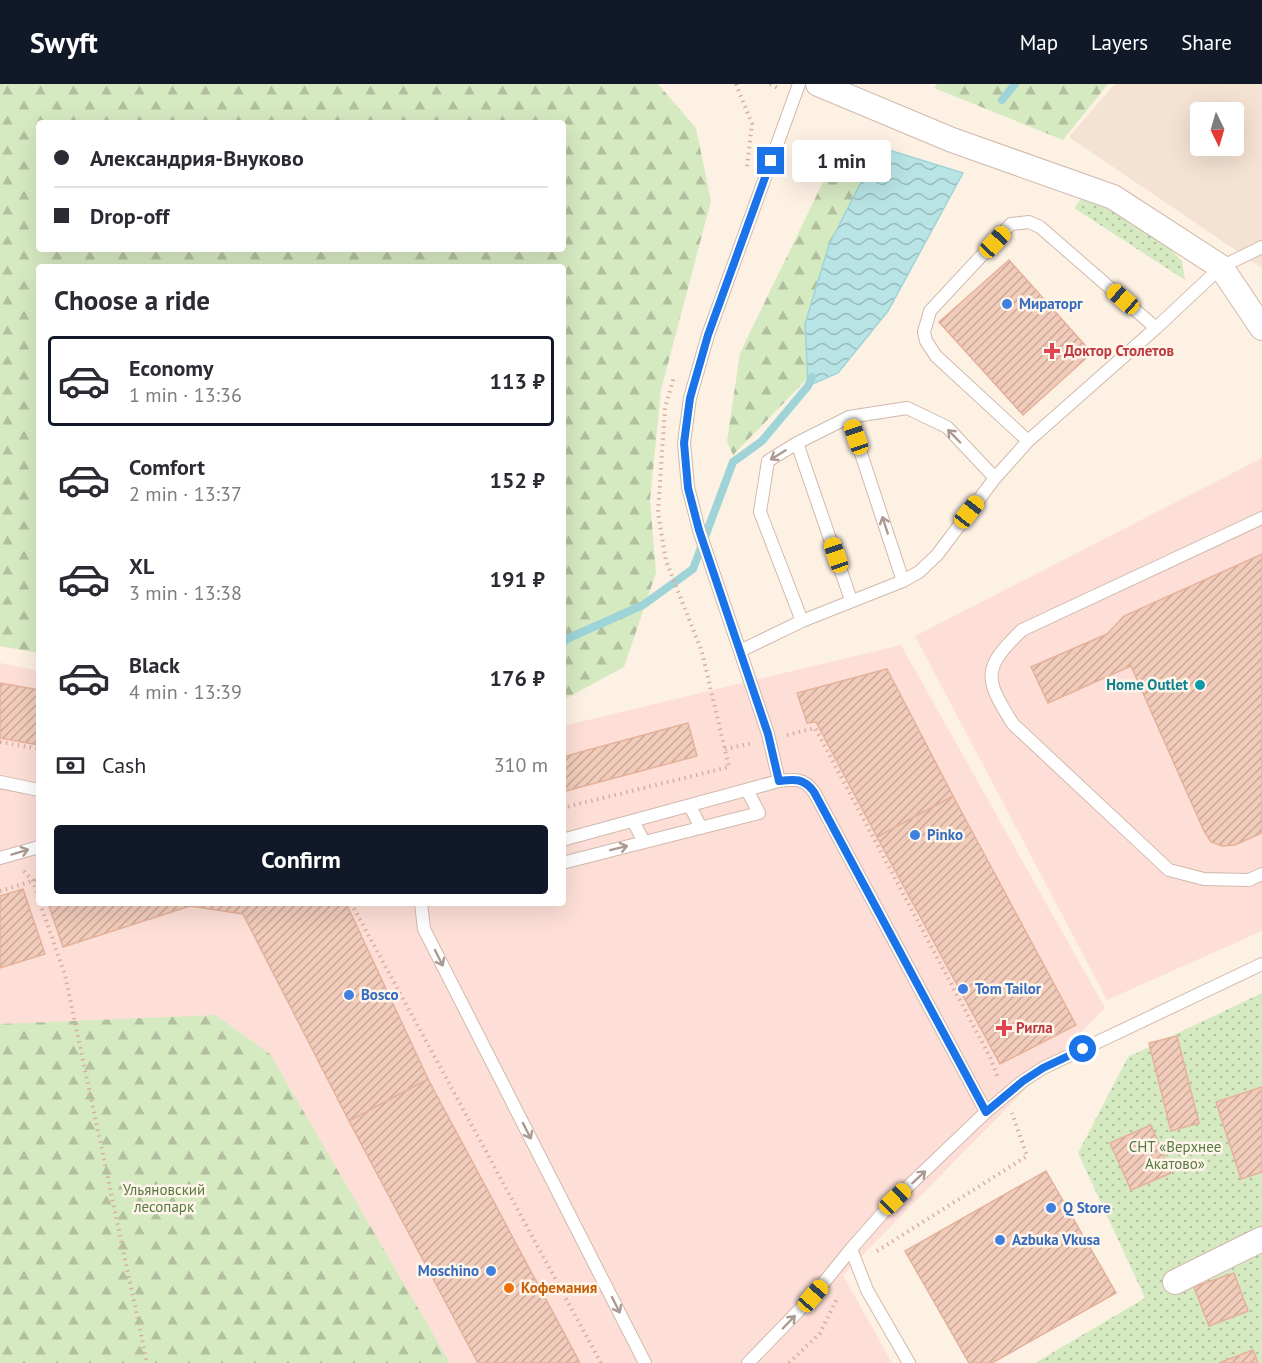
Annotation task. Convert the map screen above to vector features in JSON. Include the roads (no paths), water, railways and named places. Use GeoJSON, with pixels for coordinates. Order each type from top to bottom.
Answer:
{"type":"FeatureCollection","features":[{"type":"Feature","properties":{"kind":"street"},"geometry":{"type":"LineString","coordinates":[[818,84],[952,140],[1113,196],[1221,267],[1262,328]]}},
{"type":"Feature","properties":{"kind":"street"},"geometry":{"type":"LineString","coordinates":[[1175,1282],[1262,1239]]}},
{"type":"Feature","properties":{"kind":"lane"},"geometry":{"type":"LineString","coordinates":[[779,781],[769,739],[699,530],[688,488],[684,443],[690,398],[708,335],[799,84]]}},
{"type":"Feature","properties":{"kind":"lane"},"geometry":{"type":"LineString","coordinates":[[1028,441],[936,356],[926,341],[924,332],[930,311],[1011,224],[1029,222],[1040,227],[1156,328]]}},
{"type":"Feature","properties":{"kind":"lane"},"geometry":{"type":"LineString","coordinates":[[740,651],[802,621],[920,572],[937,555],[995,478],[1028,441],[1221,267],[1262,248]]}},
{"type":"Feature","properties":{"kind":"lane"},"geometry":{"type":"LineString","coordinates":[[802,621],[760,512],[768,461],[797,443],[849,417],[908,408],[946,428],[995,478]]}},
{"type":"Feature","properties":{"kind":"lane"},"geometry":{"type":"LineString","coordinates":[[849,417],[903,581]]}},
{"type":"Feature","properties":{"kind":"lane"},"geometry":{"type":"LineString","coordinates":[[797,443],[851,600]]}},
{"type":"Feature","properties":{"kind":"lane"},"geometry":{"type":"LineString","coordinates":[[1262,518],[1022,630],[1000,651],[990,672],[996,697],[1013,724],[1169,870],[1204,879],[1249,880],[1262,874]]}},
{"type":"Feature","properties":{"kind":"lane"},"geometry":{"type":"LineString","coordinates":[[566,839],[779,781],[801,780],[808,784],[986,1112]]}},
{"type":"Feature","properties":{"kind":"lane"},"geometry":{"type":"LineString","coordinates":[[0,782],[36,789]]}},
{"type":"Feature","properties":{"kind":"lane"},"geometry":{"type":"LineString","coordinates":[[566,862],[759,813],[747,790]]}},
{"type":"Feature","properties":{"kind":"lane"},"geometry":{"type":"LineString","coordinates":[[690,806],[701,828]]}},
{"type":"Feature","properties":{"kind":"lane"},"geometry":{"type":"LineString","coordinates":[[633,821],[644,842]]}},
{"type":"Feature","properties":{"kind":"lane"},"geometry":{"type":"LineString","coordinates":[[576,836],[586,857]]}},
{"type":"Feature","properties":{"kind":"lane"},"geometry":{"type":"LineString","coordinates":[[0,858],[36,848]]}},
{"type":"Feature","properties":{"kind":"lane"},"geometry":{"type":"LineString","coordinates":[[421,906],[424,929],[645,1363]]}},
{"type":"Feature","properties":{"kind":"lane"},"geometry":{"type":"LineString","coordinates":[[748,1363],[813,1296],[895,1199],[986,1112],[1023,1081],[1043,1068],[1262,964]]}},
{"type":"Feature","properties":{"kind":"lane"},"geometry":{"type":"LineString","coordinates":[[851,1249],[867,1290],[909,1363]]}},
{"type":"Feature","properties":{"kind":"water"},"geometry":{"type":"Polygon","coordinates":[[[879,147],[963,173],[888,311],[838,373],[808,386],[805,324],[829,245],[879,147]]]}},
{"type":"Feature","properties":{"kind":"waterway"},"geometry":{"type":"LineString","coordinates":[[1002,100],[1015,84]]}},
{"type":"Feature","properties":{"kind":"waterway"},"geometry":{"type":"LineString","coordinates":[[566,640],[643,605],[693,569],[733,462],[762,441],[808,386],[812,377]]}},
{"type":"Feature","properties":{"kind":"place","name":"Мираторг"},"geometry":{"type":"Point","coordinates":[1007,304]}},
{"type":"Feature","properties":{"kind":"place","name":"Доктор Столетов"},"geometry":{"type":"Point","coordinates":[1052,351]}},
{"type":"Feature","properties":{"kind":"place","name":"Home Outlet"},"geometry":{"type":"Point","coordinates":[1200,685]}},
{"type":"Feature","properties":{"kind":"place","name":"Pinko"},"geometry":{"type":"Point","coordinates":[915,835]}},
{"type":"Feature","properties":{"kind":"place","name":"Tom Tailor"},"geometry":{"type":"Point","coordinates":[963,989]}},
{"type":"Feature","properties":{"kind":"place","name":"Bosco"},"geometry":{"type":"Point","coordinates":[349,995]}},
{"type":"Feature","properties":{"kind":"place","name":"Ригла"},"geometry":{"type":"Point","coordinates":[1004,1028]}},
{"type":"Feature","properties":{"kind":"place","name":"Q Store"},"geometry":{"type":"Point","coordinates":[1051,1208]}},
{"type":"Feature","properties":{"kind":"place","name":"Azbuka Vkusa"},"geometry":{"type":"Point","coordinates":[1000,1240]}},
{"type":"Feature","properties":{"kind":"place","name":"Moschino"},"geometry":{"type":"Point","coordinates":[491,1271]}},
{"type":"Feature","properties":{"kind":"place","name":"Кофемания"},"geometry":{"type":"Point","coordinates":[509,1288]}},
{"type":"Feature","properties":{"kind":"park label","name":"СНТ «Верхнее Акатово»"},"geometry":{"type":"Point","coordinates":[1175,1156]}},
{"type":"Feature","properties":{"kind":"park label","name":"Ульяновский лесопарк"},"geometry":{"type":"Point","coordinates":[164,1198]}}]}
